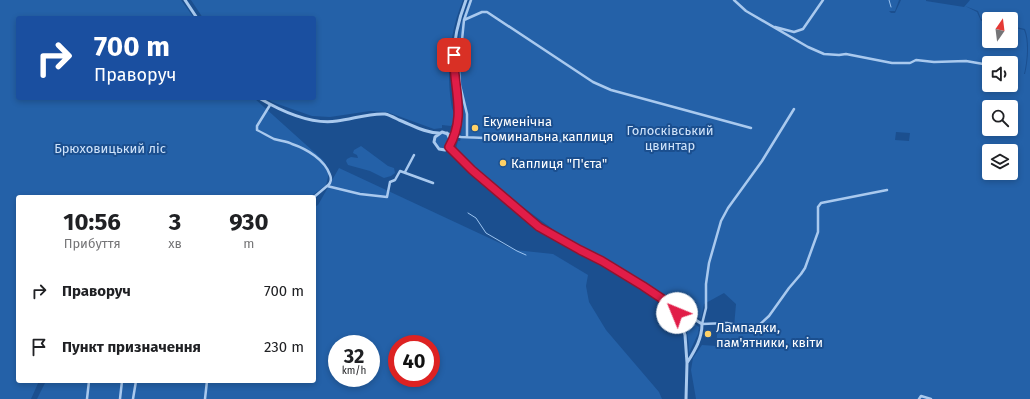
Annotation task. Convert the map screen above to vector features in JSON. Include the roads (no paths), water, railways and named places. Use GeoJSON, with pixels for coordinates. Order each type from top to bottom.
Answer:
{"type":"FeatureCollection","features":[{"type":"Feature","properties":{"kind":"street"},"geometry":{"type":"LineString","coordinates":[[185,0],[196,16]]}},
{"type":"Feature","properties":{"kind":"street"},"geometry":{"type":"LineString","coordinates":[[426,131],[432,136],[439,149],[445,150],[450,146],[454,136],[459,111],[454,70],[454,55],[458,25],[466,0]]}},
{"type":"Feature","properties":{"kind":"street"},"geometry":{"type":"LineString","coordinates":[[467,137],[467,114],[460,85],[459,70],[464,20],[471,0]]}},
{"type":"Feature","properties":{"kind":"street"},"geometry":{"type":"LineString","coordinates":[[734,0],[746,11],[808,47],[824,54],[846,54],[892,63],[910,63],[916,60],[934,62],[966,61],[982,64]]}},
{"type":"Feature","properties":{"kind":"street"},"geometry":{"type":"LineString","coordinates":[[768,24],[787,31],[799,31],[806,26],[823,0]]}},
{"type":"Feature","properties":{"kind":"street"},"geometry":{"type":"LineString","coordinates":[[464,20],[486,11],[593,82],[611,90],[751,128]]}},
{"type":"Feature","properties":{"kind":"street"},"geometry":{"type":"LineString","coordinates":[[262,100],[270,105],[304,118],[319,121],[335,122],[370,115],[387,114],[426,131],[454,136],[563,142]]}},
{"type":"Feature","properties":{"kind":"street"},"geometry":{"type":"LineString","coordinates":[[270,105],[257,126],[257,130],[276,140],[291,143],[300,147],[321,161],[328,170],[331,180],[330,183],[316,195]]}},
{"type":"Feature","properties":{"kind":"street"},"geometry":{"type":"LineString","coordinates":[[687,363],[699,342],[702,333],[702,324],[706,308],[708,263],[721,221],[728,208],[762,161],[794,109]]}},
{"type":"Feature","properties":{"kind":"street"},"geometry":{"type":"LineString","coordinates":[[434,142],[435,137],[439,133]]}},
{"type":"Feature","properties":{"kind":"street"},"geometry":{"type":"LineString","coordinates":[[447,134],[451,138],[450,146],[472,170],[539,227],[602,261],[702,324],[727,323],[752,328],[757,326],[772,312],[789,288],[802,274],[818,232],[818,207],[821,204],[887,190]]}},
{"type":"Feature","properties":{"kind":"street"},"geometry":{"type":"LineString","coordinates":[[405,172],[414,155]]}},
{"type":"Feature","properties":{"kind":"street"},"geometry":{"type":"LineString","coordinates":[[327,186],[360,194],[387,197],[390,182],[395,180],[400,171],[433,183]]}},
{"type":"Feature","properties":{"kind":"street"},"geometry":{"type":"LineString","coordinates":[[667,302],[677,313],[685,335],[687,363],[686,399]]}},
{"type":"Feature","properties":{"kind":"street"},"geometry":{"type":"LineString","coordinates":[[87,399],[89,383]]}},
{"type":"Feature","properties":{"kind":"street"},"geometry":{"type":"LineString","coordinates":[[120,399],[122,383]]}},
{"type":"Feature","properties":{"kind":"street"},"geometry":{"type":"LineString","coordinates":[[133,399],[136,383]]}},
{"type":"Feature","properties":{"kind":"street"},"geometry":{"type":"LineString","coordinates":[[205,399],[207,383]]}},
{"type":"Feature","properties":{"kind":"street"},"geometry":{"type":"LineString","coordinates":[[919,399],[921,396],[931,399]]}},
{"type":"Feature","properties":{"kind":"waterway"},"geometry":{"type":"LineString","coordinates":[[889,0],[891,7]]}},
{"type":"Feature","properties":{"kind":"waterway"},"geometry":{"type":"LineString","coordinates":[[468,213],[476,218],[486,233],[526,255]]}},
{"type":"Feature","properties":{"kind":"place","name":"Екуменічна поминальна каплиця"},"geometry":{"type":"Point","coordinates":[475,128]}},
{"type":"Feature","properties":{"kind":"place","name":"Каплиця \"П'єта\""},"geometry":{"type":"Point","coordinates":[503,163]}},
{"type":"Feature","properties":{"kind":"place","name":"Лампадки, пам'ятники, квіти"},"geometry":{"type":"Point","coordinates":[708,334]}},
{"type":"Feature","properties":{"kind":"park label","name":"Голосківський цвинтар"},"geometry":{"type":"Point","coordinates":[670,138]}},
{"type":"Feature","properties":{"kind":"park label","name":"Брюховицький ліс"},"geometry":{"type":"Point","coordinates":[110,148]}}]}
